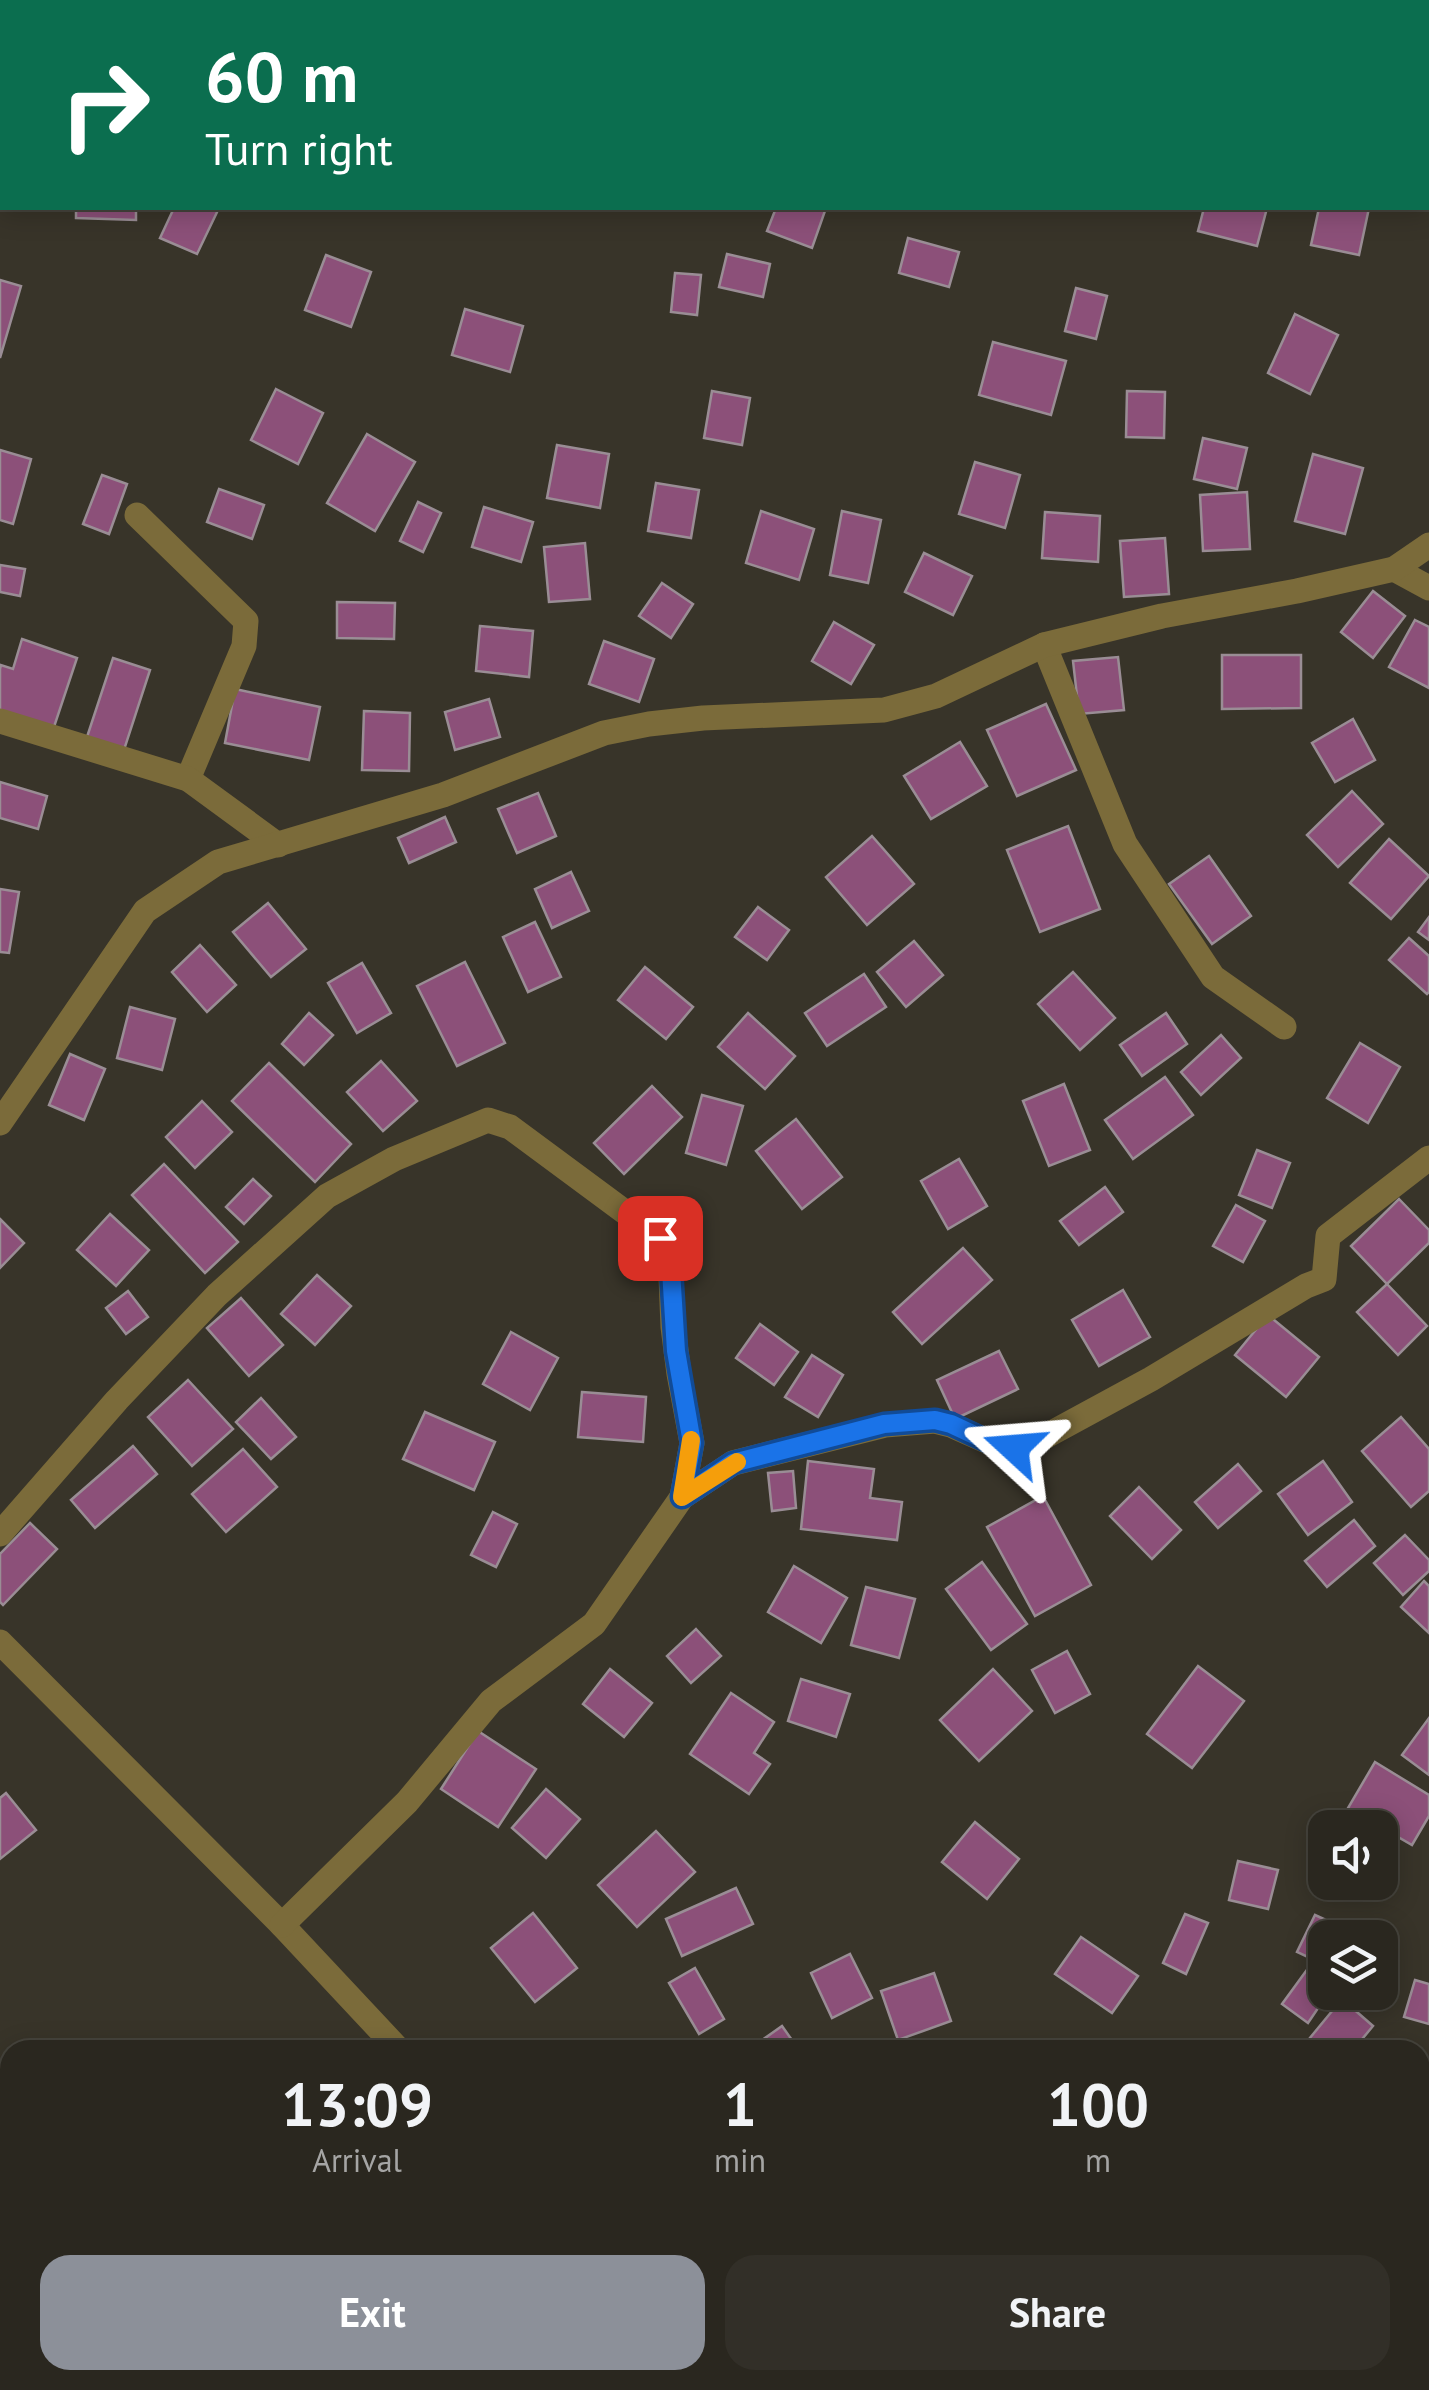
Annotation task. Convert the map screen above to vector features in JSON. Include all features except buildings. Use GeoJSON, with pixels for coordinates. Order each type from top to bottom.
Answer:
{"type":"FeatureCollection","features":[{"type":"Feature","properties":{"kind":"street"},"geometry":{"type":"LineString","coordinates":[[136,515],[246,621],[244,646],[188,780]]}},
{"type":"Feature","properties":{"kind":"street"},"geometry":{"type":"LineString","coordinates":[[0,1123],[146,910],[218,862],[443,795],[604,733],[703,718],[884,710],[936,696],[1044,645],[1162,616],[1394,569],[1429,544]]}},
{"type":"Feature","properties":{"kind":"street"},"geometry":{"type":"LineString","coordinates":[[1394,569],[1429,588]]}},
{"type":"Feature","properties":{"kind":"street"},"geometry":{"type":"LineString","coordinates":[[1044,645],[1124,844],[1213,978],[1284,1027]]}},
{"type":"Feature","properties":{"kind":"street"},"geometry":{"type":"LineString","coordinates":[[0,721],[188,780],[278,846]]}},
{"type":"Feature","properties":{"kind":"street"},"geometry":{"type":"LineString","coordinates":[[0,1534],[116,1400],[216,1295],[328,1196],[394,1159],[488,1120],[510,1128],[666,1246],[670,1254],[678,1374],[692,1443],[682,1497]]}},
{"type":"Feature","properties":{"kind":"street"},"geometry":{"type":"LineString","coordinates":[[282,1925],[407,1802],[491,1701],[594,1624],[682,1497],[733,1463],[884,1424],[935,1420],[1000,1447],[1024,1448],[1306,1286],[1324,1280],[1328,1236],[1429,1158]]}},
{"type":"Feature","properties":{"kind":"street"},"geometry":{"type":"LineString","coordinates":[[0,1642],[282,1925],[391,2040]]}},
{"type":"Feature","properties":{"kind":"slow traffic"},"geometry":{"type":"LineString","coordinates":[[691,1440],[682,1497],[737,1462]]}},
{"type":"Feature","properties":{"kind":"route"},"geometry":{"type":"LineString","coordinates":[[660,1238],[670,1254],[673,1327],[692,1443],[682,1497],[733,1463],[884,1424],[935,1420],[1000,1447],[1014,1448]]}}]}
